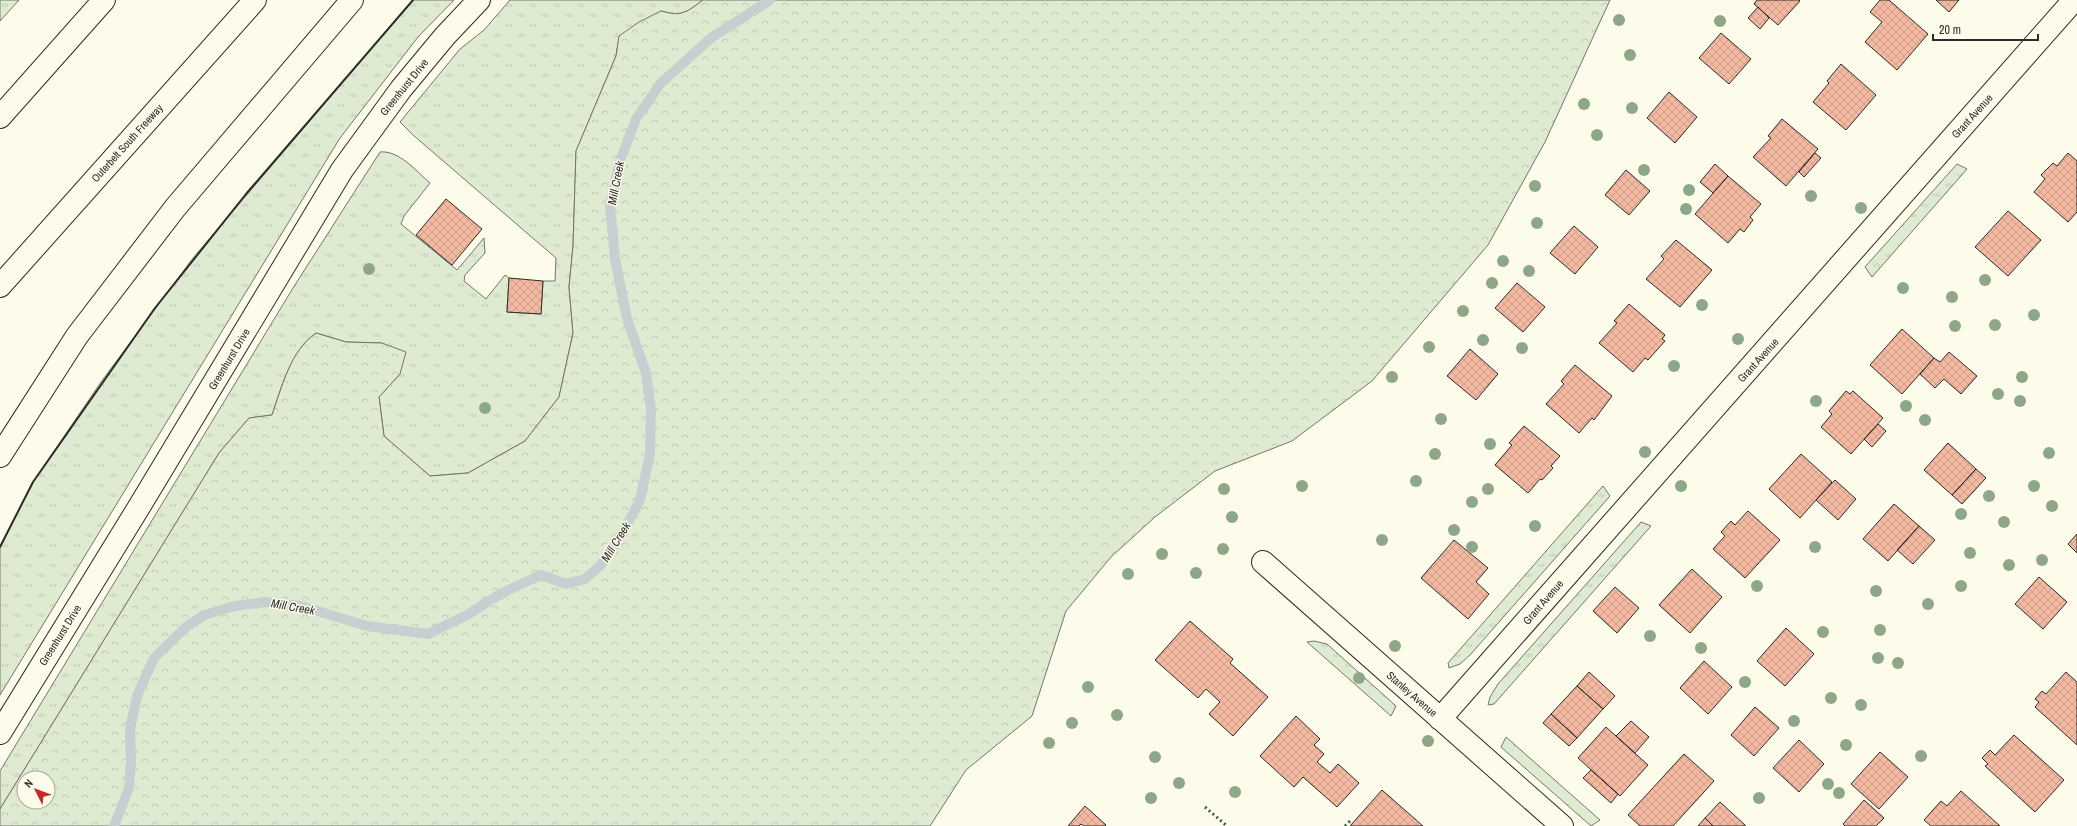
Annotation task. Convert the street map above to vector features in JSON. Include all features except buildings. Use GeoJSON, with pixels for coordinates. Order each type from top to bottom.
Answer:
{"type":"FeatureCollection","features":[{"type":"Feature","properties":{"kind":"main road"},"geometry":{"type":"LineString","coordinates":[[0,117],[104,0]]}},
{"type":"Feature","properties":{"kind":"main road","name":"Outerbelt South Freeway"},"geometry":{"type":"LineString","coordinates":[[0,286],[255,0]]}},
{"type":"Feature","properties":{"kind":"main road"},"geometry":{"type":"LineString","coordinates":[[0,456],[77,336],[175,208],[352,0]]}},
{"type":"Feature","properties":{"kind":"main road","name":"Greenhurst Drive"},"geometry":{"type":"LineString","coordinates":[[0,733],[139,507],[342,170],[401,89],[445,36],[479,0]]}},
{"type":"Feature","properties":{"kind":"main road","name":"Grant Avenue"},"geometry":{"type":"LineString","coordinates":[[1440,718],[2074,0]]}},
{"type":"Feature","properties":{"kind":"main road","name":"Stanley Avenue"},"geometry":{"type":"LineString","coordinates":[[1263,562],[1562,826]]}},
{"type":"Feature","properties":{"kind":"green space"},"geometry":{"type":"Polygon","coordinates":[[[0,0],[19,0],[0,21],[0,0]]]}},
{"type":"Feature","properties":{"kind":"green space"},"geometry":{"type":"Polygon","coordinates":[[[413,0],[454,0],[418,37],[340,138],[0,695],[0,547],[33,482],[101,382],[193,258],[413,0]]]}},
{"type":"Feature","properties":{"kind":"green space"},"geometry":{"type":"Polygon","coordinates":[[[510,0],[703,0],[693,8],[684,12],[674,14],[661,11],[619,37],[616,56],[576,151],[573,246],[569,287],[573,333],[559,397],[525,441],[468,473],[430,476],[384,436],[379,397],[400,374],[382,343],[346,342],[316,333],[307,340],[293,359],[283,382],[272,415],[249,418],[219,453],[24,770],[16,770],[16,783],[0,809],[0,771],[293,288],[380,152],[394,154],[407,162],[430,183],[404,216],[401,224],[457,270],[484,238],[485,253],[465,275],[464,281],[486,299],[505,275],[509,278],[507,312],[541,314],[543,281],[555,281],[556,258],[413,135],[400,122],[460,49],[484,30],[510,0]]]}},
{"type":"Feature","properties":{"kind":"green space"},"geometry":{"type":"Polygon","coordinates":[[[703,0],[1610,0],[1545,142],[1488,245],[1372,381],[1292,441],[1215,471],[1155,517],[1111,557],[1066,611],[1032,716],[966,770],[930,826],[0,826],[0,809],[16,783],[16,810],[56,810],[56,770],[24,770],[219,453],[249,418],[272,415],[283,381],[293,359],[307,341],[316,333],[346,342],[382,343],[406,352],[400,374],[379,397],[384,436],[430,476],[468,473],[525,441],[559,397],[573,333],[569,287],[573,246],[576,151],[616,56],[619,36],[639,22],[661,11],[674,14],[688,10],[703,0]]]}},
{"type":"Feature","properties":{"kind":"green space"},"geometry":{"type":"Polygon","coordinates":[[[1957,164],[1967,169],[1872,277],[1865,267],[1957,164]]]}},
{"type":"Feature","properties":{"kind":"green space"},"geometry":{"type":"Polygon","coordinates":[[[1603,486],[1610,496],[1470,655],[1460,664],[1449,668],[1448,663],[1603,486]]]}},
{"type":"Feature","properties":{"kind":"green space"},"geometry":{"type":"Polygon","coordinates":[[[1641,522],[1651,526],[1494,704],[1488,705],[1490,697],[1498,684],[1641,522]]]}},
{"type":"Feature","properties":{"kind":"green space"},"geometry":{"type":"Polygon","coordinates":[[[1314,641],[1327,644],[1396,706],[1391,716],[1307,642],[1314,641]]]}},
{"type":"Feature","properties":{"kind":"green space"},"geometry":{"type":"Polygon","coordinates":[[[1506,737],[1600,820],[1591,826],[1501,747],[1506,737]]]}},
{"type":"Feature","properties":{"kind":"waterway","name":"Mill Creek"},"geometry":{"type":"LineString","coordinates":[[114,826],[129,788],[131,761],[130,729],[137,696],[154,658],[186,627],[204,615],[235,606],[265,602],[301,606],[367,626],[428,634],[467,615],[502,593],[541,575],[566,584],[585,579],[601,565],[622,534],[640,500],[650,454],[651,410],[646,373],[627,319],[615,259],[610,205],[620,161],[636,119],[661,83],[711,38],[770,0]]}},
{"type":"Feature","properties":{"kind":"hedge"},"geometry":{"type":"LineString","coordinates":[[1205,807],[1227,826]]}},
{"type":"Feature","properties":{"kind":"hedge"},"geometry":{"type":"LineString","coordinates":[[1345,826],[1350,821]]}},
{"type":"Feature","properties":{"kind":"wall"},"geometry":{"type":"LineString","coordinates":[[0,547],[33,482],[155,308],[246,194],[413,0]]}}]}
